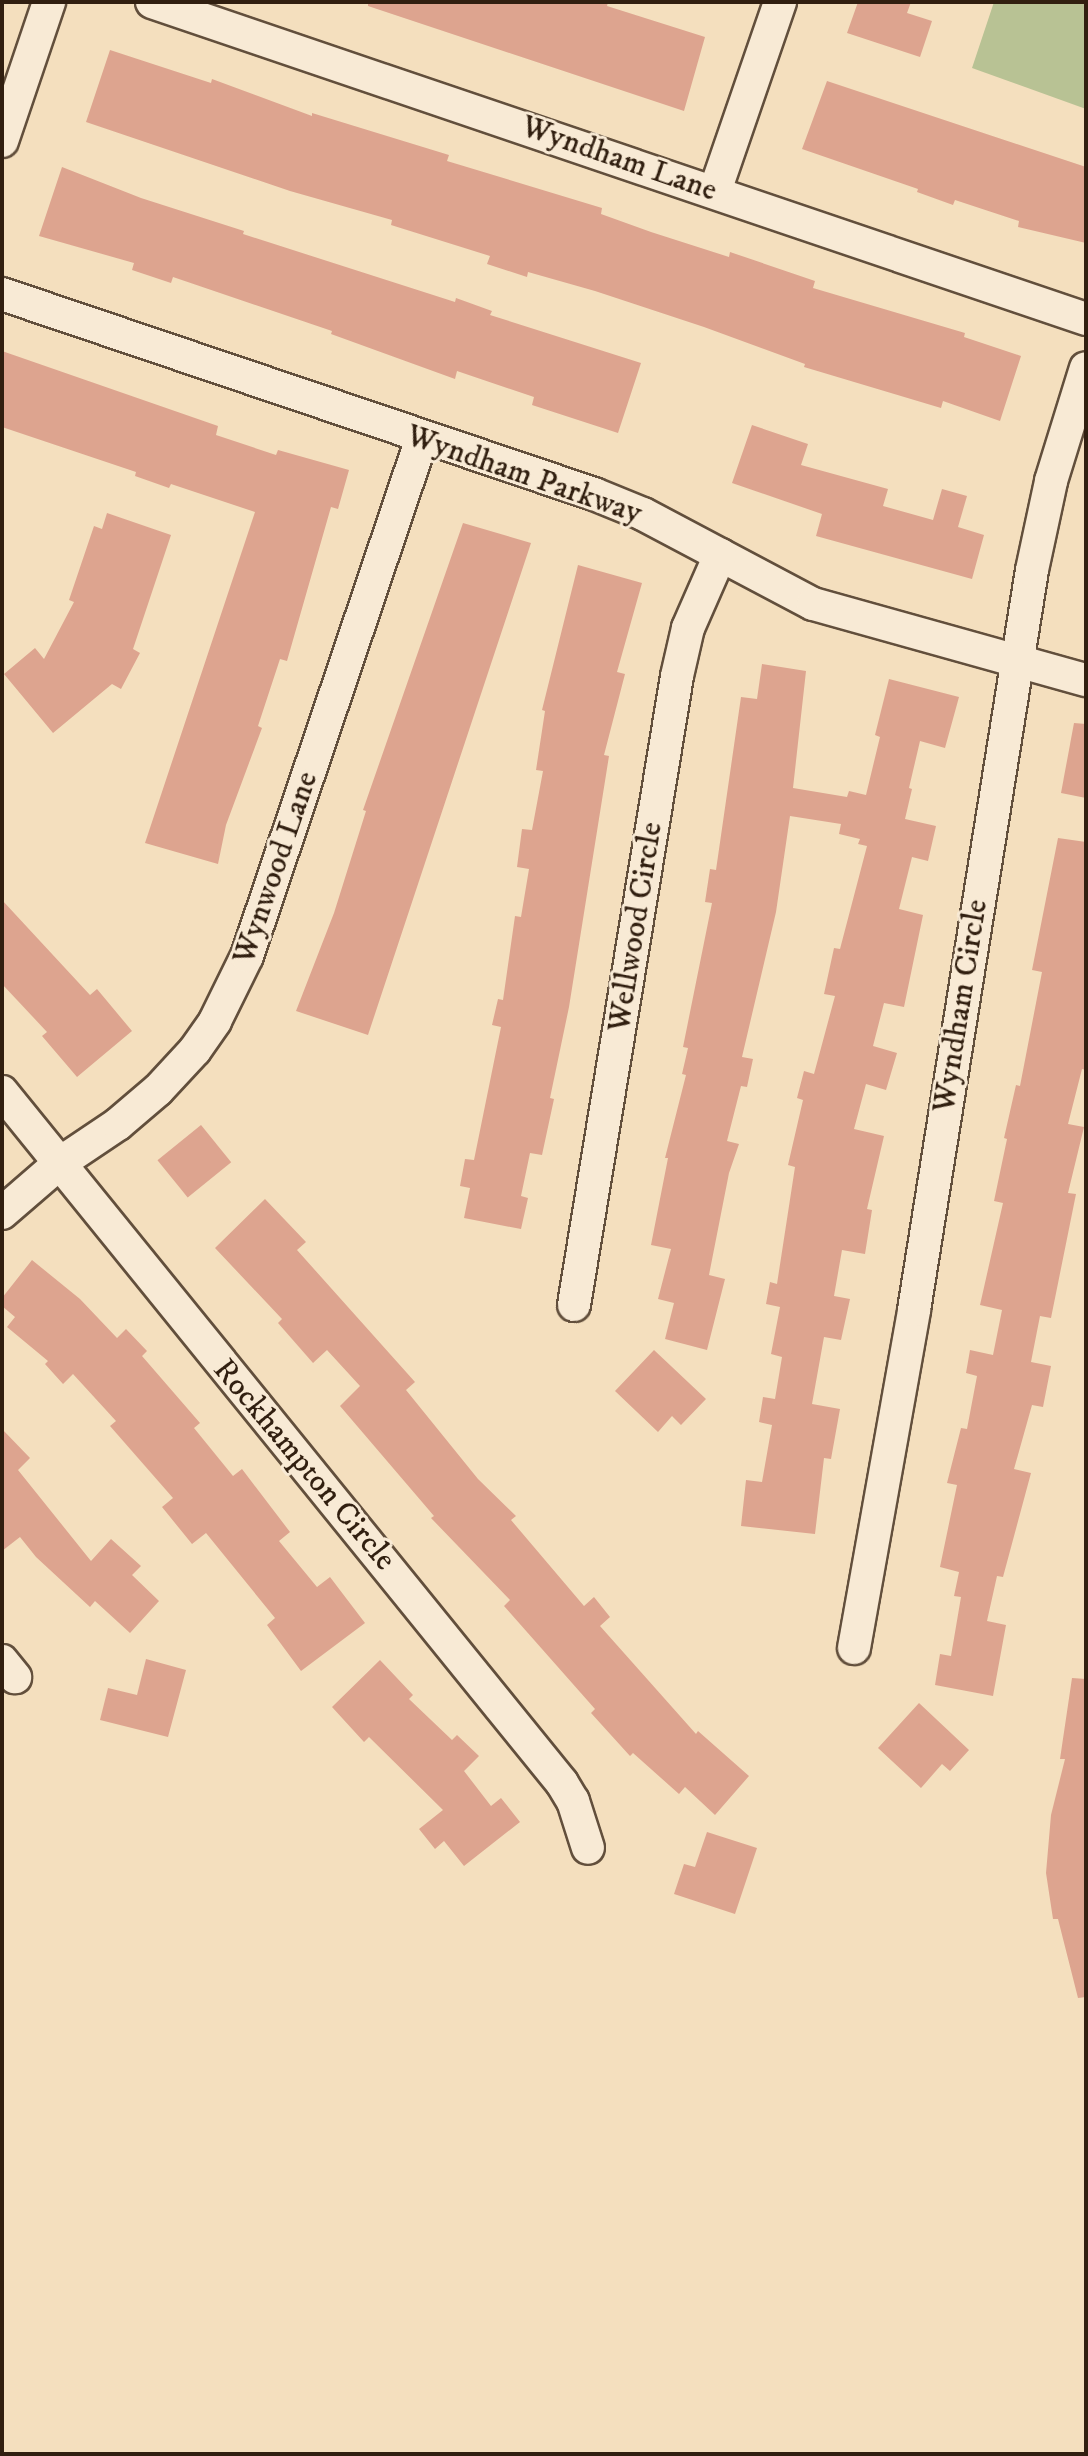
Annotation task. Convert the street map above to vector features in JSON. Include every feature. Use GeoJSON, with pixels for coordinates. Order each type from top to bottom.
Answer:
{"type":"FeatureCollection","features":[{"type":"Feature","properties":{"kind":"street"},"geometry":{"type":"LineString","coordinates":[[2,141],[49,2]]}},
{"type":"Feature","properties":{"kind":"street","name":"Wyndham Lane"},"geometry":{"type":"LineString","coordinates":[[152,2],[1086,319]]}},
{"type":"Feature","properties":{"kind":"street"},"geometry":{"type":"LineString","coordinates":[[715,191],[780,2]]}},
{"type":"Feature","properties":{"kind":"street","name":"Wyndham Parkway"},"geometry":{"type":"LineString","coordinates":[[2,294],[594,494],[643,514],[813,604],[1086,680]]}},
{"type":"Feature","properties":{"kind":"street","name":"Wyndham Circle"},"geometry":{"type":"LineString","coordinates":[[854,1648],[914,1310],[1032,570],[1051,481],[1086,368]]}},
{"type":"Feature","properties":{"kind":"street","name":"Wynwood Lane"},"geometry":{"type":"LineString","coordinates":[[2,1213],[60,1163],[118,1124],[158,1090],[195,1050],[231,993],[247,956],[422,438]]}},
{"type":"Feature","properties":{"kind":"street","name":"Wellwood Circle"},"geometry":{"type":"LineString","coordinates":[[574,1305],[677,676],[688,628],[720,555]]}},
{"type":"Feature","properties":{"kind":"street","name":"Rockhampton Circle"},"geometry":{"type":"LineString","coordinates":[[2,1092],[562,1783],[573,1801],[588,1848]]}},
{"type":"Feature","properties":{"kind":"green space"},"geometry":{"type":"Polygon","coordinates":[[[994,2],[1086,2],[1086,109],[972,68],[994,2]]]}},
{"type":"Feature","properties":{"kind":"building"},"geometry":{"type":"Polygon","coordinates":[[[368,2],[608,2],[607,6],[705,37],[684,111],[368,6],[368,2]]]}},
{"type":"Feature","properties":{"kind":"building"},"geometry":{"type":"Polygon","coordinates":[[[858,2],[911,2],[907,13],[932,21],[920,57],[847,33],[858,2]]]}},
{"type":"Feature","properties":{"kind":"building"},"geometry":{"type":"Polygon","coordinates":[[[110,50],[211,83],[212,79],[312,116],[312,113],[449,155],[447,161],[602,208],[601,214],[651,232],[729,257],[730,252],[815,281],[813,288],[965,333],[964,337],[1021,356],[1000,421],[943,401],[941,408],[804,367],[805,364],[704,327],[595,291],[528,272],[527,277],[487,264],[490,256],[391,225],[392,220],[290,191],[86,122],[110,50]]]}},
{"type":"Feature","properties":{"kind":"building"},"geometry":{"type":"Polygon","coordinates":[[[827,81],[1086,167],[1086,243],[1018,227],[1019,221],[955,200],[953,205],[917,192],[918,189],[802,149],[827,81]]]}},
{"type":"Feature","properties":{"kind":"building"},"geometry":{"type":"Polygon","coordinates":[[[62,167],[141,198],[244,231],[243,234],[455,302],[456,298],[492,311],[490,315],[641,363],[618,433],[532,405],[534,397],[457,371],[455,379],[331,334],[332,331],[173,277],[171,283],[132,270],[134,263],[39,236],[62,167]]]}},
{"type":"Feature","properties":{"kind":"building"},"geometry":{"type":"Polygon","coordinates":[[[2,351],[218,426],[216,435],[276,455],[278,450],[349,470],[338,509],[331,507],[287,661],[280,659],[258,726],[262,728],[226,825],[218,864],[145,843],[255,512],[171,484],[169,488],[135,476],[136,472],[2,427],[2,351]]]}},
{"type":"Feature","properties":{"kind":"building"},"geometry":{"type":"Polygon","coordinates":[[[752,425],[808,444],[801,465],[888,489],[883,506],[933,520],[942,489],[967,496],[958,527],[984,535],[972,579],[816,536],[822,514],[732,483],[752,425]]]}},
{"type":"Feature","properties":{"kind":"building"},"geometry":{"type":"Polygon","coordinates":[[[107,513],[171,535],[133,649],[140,653],[121,689],[112,684],[53,733],[4,674],[35,648],[44,659],[74,602],[69,600],[94,526],[102,529],[107,513]]]}},
{"type":"Feature","properties":{"kind":"building"},"geometry":{"type":"Polygon","coordinates":[[[463,523],[531,543],[368,1035],[296,1011],[334,913],[366,811],[363,810],[463,523]]]}},
{"type":"Feature","properties":{"kind":"building"},"geometry":{"type":"Polygon","coordinates":[[[578,565],[642,583],[617,672],[625,674],[604,755],[609,756],[569,1007],[550,1098],[554,1099],[542,1155],[530,1153],[521,1196],[528,1198],[521,1229],[464,1218],[470,1188],[460,1186],[465,1159],[474,1160],[501,1027],[492,1025],[498,999],[503,1000],[515,916],[521,917],[529,869],[517,867],[522,829],[532,830],[543,771],[536,770],[545,711],[542,710],[578,565]]]}},
{"type":"Feature","properties":{"kind":"building"},"geometry":{"type":"Polygon","coordinates":[[[762,664],[806,671],[793,788],[847,797],[849,791],[866,795],[880,737],[875,735],[889,679],[959,697],[945,748],[920,741],[909,788],[912,789],[905,819],[936,826],[928,861],[912,857],[899,909],[923,915],[904,1007],[884,1003],[873,1046],[897,1053],[886,1090],[866,1084],[854,1129],[884,1136],[867,1209],[872,1210],[865,1254],[842,1250],[834,1296],[850,1299],[841,1340],[824,1337],[812,1404],[840,1409],[831,1459],[824,1458],[815,1534],[741,1526],[746,1480],[762,1482],[772,1425],[759,1422],[763,1397],[775,1399],[782,1357],[771,1354],[780,1307],[766,1304],[770,1282],[777,1284],[795,1167],[788,1165],[803,1100],[797,1098],[804,1071],[814,1074],[835,996],[824,994],[834,948],[840,949],[867,846],[858,844],[860,839],[839,834],[841,824],[790,816],[776,912],[742,1057],[753,1059],[747,1087],[741,1086],[727,1141],[739,1144],[729,1173],[709,1275],[725,1279],[707,1350],[665,1339],[674,1303],[658,1299],[671,1249],[651,1245],[668,1158],[665,1158],[686,1075],[682,1074],[688,1048],[683,1047],[712,903],[705,902],[710,869],[716,870],[741,697],[757,699],[762,664]]]}},
{"type":"Feature","properties":{"kind":"building"},"geometry":{"type":"Polygon","coordinates":[[[1074,723],[1086,724],[1086,798],[1061,793],[1074,723]]]}},
{"type":"Feature","properties":{"kind":"building"},"geometry":{"type":"Polygon","coordinates":[[[1058,838],[1086,842],[1086,1070],[1082,1069],[1068,1124],[1084,1127],[1068,1193],[1076,1194],[1051,1318],[1040,1316],[1031,1362],[1051,1366],[1043,1407],[1032,1405],[1014,1469],[1031,1473],[1003,1577],[997,1576],[987,1621],[1006,1625],[993,1696],[935,1685],[940,1654],[951,1656],[961,1597],[954,1596],[959,1572],[940,1567],[957,1485],[947,1483],[961,1428],[967,1429],[977,1376],[966,1373],[970,1350],[993,1355],[1002,1310],[980,1305],[1003,1203],[994,1201],[1007,1139],[1004,1138],[1016,1085],[1020,1086],[1042,972],[1032,970],[1058,838]]]}},
{"type":"Feature","properties":{"kind":"building"},"geometry":{"type":"Polygon","coordinates":[[[2,900],[90,995],[97,989],[132,1031],[77,1077],[42,1036],[47,1032],[2,984],[2,900]]]}},
{"type":"Feature","properties":{"kind":"building"},"geometry":{"type":"Polygon","coordinates":[[[201,1125],[231,1162],[188,1198],[157,1160],[201,1125]]]}},
{"type":"Feature","properties":{"kind":"building"},"geometry":{"type":"Polygon","coordinates":[[[265,1199],[306,1242],[297,1250],[415,1382],[406,1390],[478,1479],[516,1516],[511,1520],[584,1606],[594,1597],[610,1617],[600,1626],[696,1734],[698,1731],[749,1776],[715,1815],[685,1787],[679,1794],[633,1753],[630,1756],[591,1713],[595,1709],[504,1606],[510,1600],[431,1518],[434,1516],[340,1406],[360,1386],[327,1350],[313,1363],[278,1323],[282,1319],[215,1248],[265,1199]]]}},
{"type":"Feature","properties":{"kind":"building"},"geometry":{"type":"Polygon","coordinates":[[[32,1260],[80,1299],[117,1338],[126,1329],[147,1351],[142,1356],[200,1423],[194,1428],[233,1476],[242,1469],[290,1532],[279,1541],[317,1587],[330,1577],[365,1623],[301,1671],[267,1625],[275,1618],[206,1533],[192,1544],[162,1507],[173,1498],[110,1426],[116,1421],[73,1374],[63,1384],[45,1364],[48,1361],[7,1327],[15,1317],[2,1306],[2,1298],[32,1260]]]}},
{"type":"Feature","properties":{"kind":"building"},"geometry":{"type":"Polygon","coordinates":[[[654,1350],[706,1399],[681,1425],[672,1416],[658,1432],[615,1391],[654,1350]]]}},
{"type":"Feature","properties":{"kind":"building"},"geometry":{"type":"Polygon","coordinates":[[[2,1429],[30,1458],[18,1470],[91,1561],[111,1539],[141,1566],[132,1575],[159,1601],[130,1633],[95,1601],[90,1607],[36,1557],[20,1537],[2,1551],[2,1429]]]}},
{"type":"Feature","properties":{"kind":"building"},"geometry":{"type":"Polygon","coordinates":[[[146,1659],[186,1670],[168,1737],[100,1720],[108,1688],[137,1695],[146,1659]]]}},
{"type":"Feature","properties":{"kind":"building"},"geometry":{"type":"Polygon","coordinates":[[[380,1660],[413,1695],[409,1699],[452,1740],[457,1735],[479,1756],[464,1771],[491,1806],[501,1798],[520,1822],[464,1866],[444,1841],[435,1849],[419,1829],[443,1810],[369,1737],[364,1742],[332,1707],[380,1660]]]}},
{"type":"Feature","properties":{"kind":"building"},"geometry":{"type":"Polygon","coordinates":[[[1072,1678],[1086,1679],[1086,1997],[1078,1998],[1058,1919],[1053,1919],[1046,1873],[1051,1815],[1065,1759],[1060,1759],[1072,1678]]]}},
{"type":"Feature","properties":{"kind":"building"},"geometry":{"type":"Polygon","coordinates":[[[919,1703],[969,1750],[950,1771],[942,1764],[921,1788],[878,1748],[919,1703]]]}},
{"type":"Feature","properties":{"kind":"building"},"geometry":{"type":"Polygon","coordinates":[[[707,1832],[757,1848],[735,1914],[674,1894],[684,1864],[695,1867],[707,1832]]]}}]}
